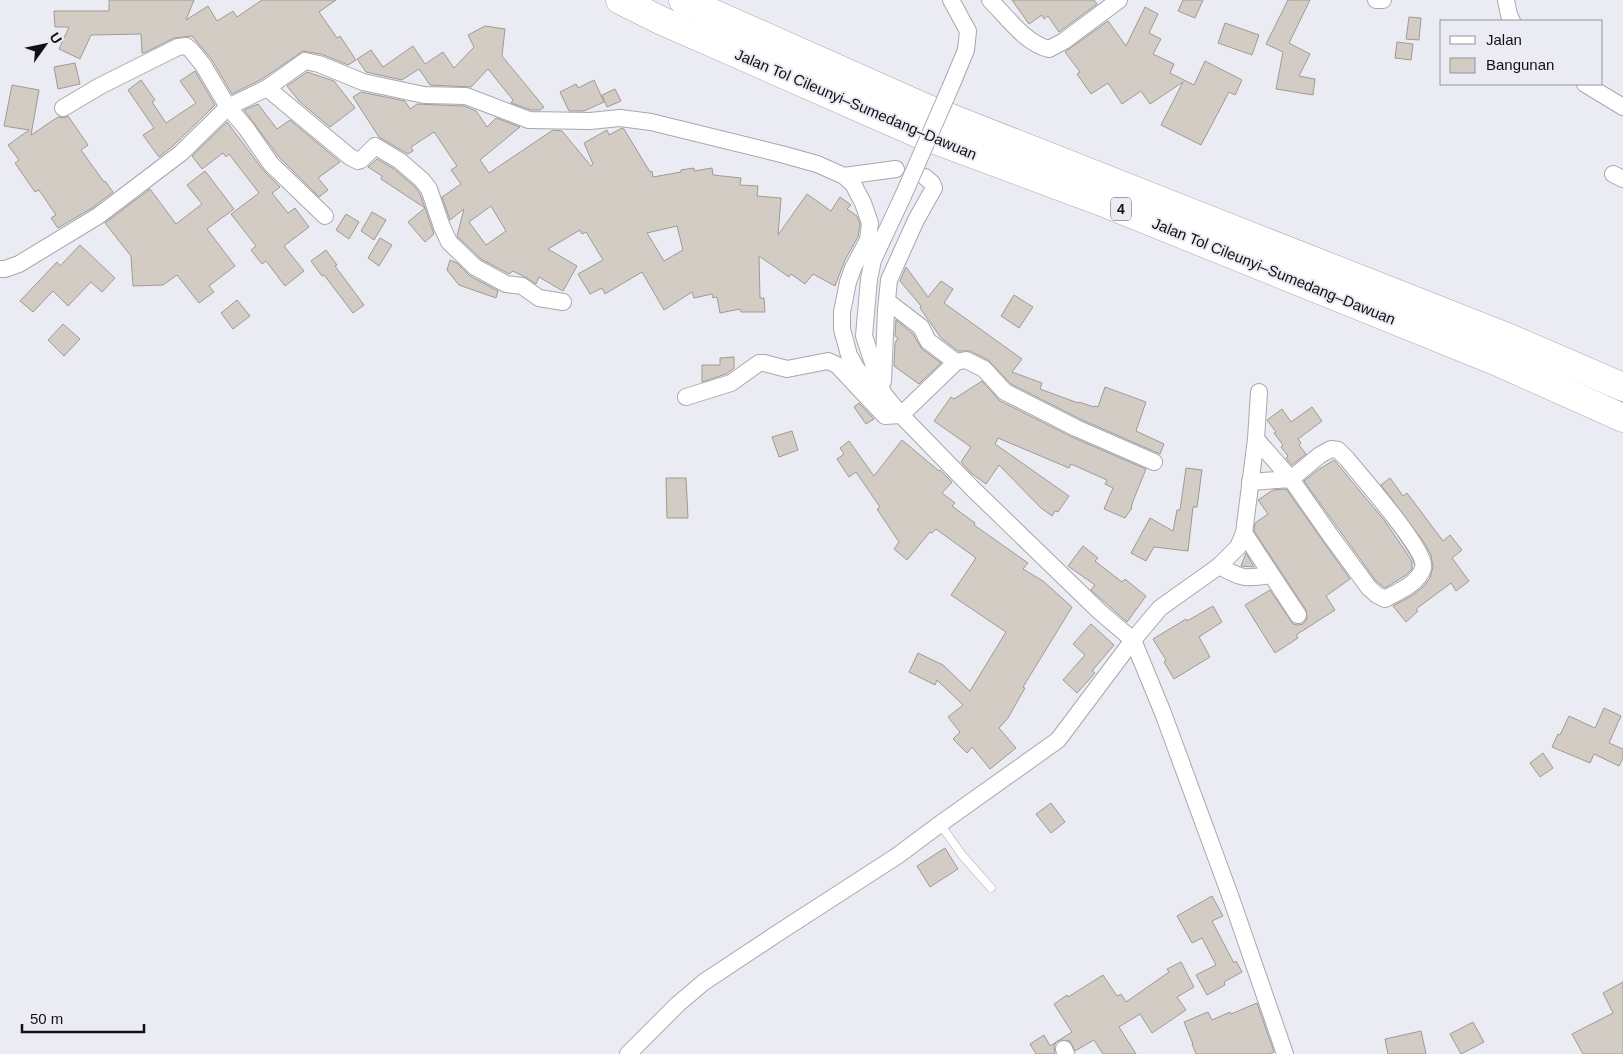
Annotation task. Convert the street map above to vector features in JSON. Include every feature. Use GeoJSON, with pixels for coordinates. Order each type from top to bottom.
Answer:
{"type":"FeatureCollection","features":[{"type":"Feature","properties":{"kind":"highway","name":"Jalan Tol Cileunyi–Sumedang–Dawuan"},"geometry":{"type":"LineString","coordinates":[[620,0],[669,24],[920,134],[1107,204],[1498,362],[1623,418]]}},
{"type":"Feature","properties":{"kind":"highway","name":"Jalan Tol Cileunyi–Sumedang–Dawuan"},"geometry":{"type":"LineString","coordinates":[[683,0],[928,109],[1507,337],[1623,387]]}},
{"type":"Feature","properties":{"kind":"street"},"geometry":{"type":"LineString","coordinates":[[882,393],[864,336],[869,279],[873,260],[903,196],[966,50],[968,30],[951,0]]}},
{"type":"Feature","properties":{"kind":"street"},"geometry":{"type":"LineString","coordinates":[[990,0],[1027,37],[1040,46],[1049,48],[1064,41],[1119,0]]}},
{"type":"Feature","properties":{"kind":"street"},"geometry":{"type":"LineString","coordinates":[[1376,0],[1384,0]]}},
{"type":"Feature","properties":{"kind":"street"},"geometry":{"type":"LineString","coordinates":[[1506,0],[1512,20]]}},
{"type":"Feature","properties":{"kind":"street"},"geometry":{"type":"LineString","coordinates":[[64,108],[100,86],[178,47],[186,46],[203,65],[228,107],[246,128],[271,164],[325,216]]}},
{"type":"Feature","properties":{"kind":"street"},"geometry":{"type":"LineString","coordinates":[[0,269],[19,264],[98,216],[181,153],[228,107],[267,88],[305,61],[318,64],[363,82],[424,95],[466,96],[529,120],[620,118],[651,122],[817,164],[844,176],[853,184],[863,203],[870,224],[868,240],[853,268],[842,312],[842,329],[849,355],[856,368],[865,378],[882,393],[901,416],[972,488],[1100,612],[1133,640],[1163,712],[1228,888],[1285,1054]]}},
{"type":"Feature","properties":{"kind":"street"},"geometry":{"type":"LineString","coordinates":[[1587,85],[1623,107]]}},
{"type":"Feature","properties":{"kind":"street"},"geometry":{"type":"LineString","coordinates":[[267,88],[350,157],[358,161],[361,160],[375,146],[400,160],[429,189],[449,242],[475,267],[506,284],[522,286],[539,298],[563,302]]}},
{"type":"Feature","properties":{"kind":"street"},"geometry":{"type":"LineString","coordinates":[[844,176],[896,169]]}},
{"type":"Feature","properties":{"kind":"street"},"geometry":{"type":"LineString","coordinates":[[882,393],[889,280],[916,220],[934,188],[932,183],[925,177]]}},
{"type":"Feature","properties":{"kind":"street"},"geometry":{"type":"LineString","coordinates":[[887,301],[917,324],[928,341],[956,362]]}},
{"type":"Feature","properties":{"kind":"street"},"geometry":{"type":"LineString","coordinates":[[686,396],[731,383],[759,363],[787,369],[828,361],[837,365],[885,416],[901,416],[956,362],[966,360],[984,369],[1005,392],[1076,428],[1154,462]]}},
{"type":"Feature","properties":{"kind":"street"},"geometry":{"type":"LineString","coordinates":[[628,1054],[678,1004],[704,982],[898,856],[1058,740],[1133,640],[1160,608],[1219,566],[1238,547],[1244,533],[1256,439],[1259,392]]}},
{"type":"Feature","properties":{"kind":"street"},"geometry":{"type":"LineString","coordinates":[[1250,482],[1291,479],[1320,455],[1331,449],[1338,450],[1414,542],[1423,560],[1424,567],[1414,582],[1385,599],[1377,596],[1330,535],[1291,479],[1256,439]]}},
{"type":"Feature","properties":{"kind":"street"},"geometry":{"type":"LineString","coordinates":[[1244,533],[1298,616]]}},
{"type":"Feature","properties":{"kind":"street"},"geometry":{"type":"LineString","coordinates":[[1219,566],[1235,575],[1248,579],[1271,575]]}},
{"type":"Feature","properties":{"kind":"lane"},"geometry":{"type":"LineString","coordinates":[[940,824],[962,855],[991,888]]}},
{"type":"Feature","properties":{"kind":"building"},"geometry":{"type":"Polygon","coordinates":[[[109,0],[194,0],[186,20],[208,6],[217,21],[233,11],[237,17],[262,0],[336,0],[319,12],[337,38],[340,36],[356,60],[348,65],[321,54],[303,51],[262,79],[232,94],[212,60],[192,36],[174,38],[144,53],[142,53],[141,34],[91,35],[80,59],[59,49],[69,27],[55,27],[54,11],[109,11],[109,0]]]}},
{"type":"Feature","properties":{"kind":"building"},"geometry":{"type":"Polygon","coordinates":[[[1012,0],[1094,0],[1097,4],[1059,32],[1048,16],[1044,19],[1042,15],[1029,24],[1012,0]]]}},
{"type":"Feature","properties":{"kind":"building"},"geometry":{"type":"Polygon","coordinates":[[[1183,0],[1203,0],[1195,18],[1178,11],[1183,0]]]}},
{"type":"Feature","properties":{"kind":"building"},"geometry":{"type":"Polygon","coordinates":[[[1288,0],[1310,0],[1289,43],[1310,54],[1299,76],[1315,79],[1313,95],[1276,89],[1283,52],[1266,44],[1288,0]]]}},
{"type":"Feature","properties":{"kind":"building"},"geometry":{"type":"Polygon","coordinates":[[[1145,7],[1158,14],[1149,33],[1161,39],[1153,54],[1174,64],[1170,73],[1194,85],[1205,61],[1242,80],[1235,95],[1229,92],[1201,145],[1161,125],[1183,82],[1150,104],[1141,91],[1122,104],[1108,83],[1091,94],[1077,74],[1080,72],[1065,52],[1108,21],[1126,46],[1145,7]]]}},
{"type":"Feature","properties":{"kind":"building"},"geometry":{"type":"Polygon","coordinates":[[[1409,17],[1421,18],[1419,40],[1406,39],[1409,17]]]}},
{"type":"Feature","properties":{"kind":"building"},"geometry":{"type":"Polygon","coordinates":[[[1225,23],[1259,35],[1252,55],[1218,43],[1225,23]]]}},
{"type":"Feature","properties":{"kind":"building"},"geometry":{"type":"Polygon","coordinates":[[[485,26],[505,29],[502,56],[544,107],[540,110],[531,110],[511,103],[513,100],[488,69],[471,87],[430,85],[419,69],[402,80],[366,72],[357,59],[371,50],[383,67],[413,46],[425,64],[443,52],[454,68],[474,47],[468,35],[485,26]]]}},
{"type":"Feature","properties":{"kind":"building"},"geometry":{"type":"Polygon","coordinates":[[[1397,42],[1413,44],[1411,60],[1395,58],[1397,42]]]}},
{"type":"Feature","properties":{"kind":"building"},"geometry":{"type":"Polygon","coordinates":[[[75,63],[80,84],[58,89],[54,67],[75,63]]]}},
{"type":"Feature","properties":{"kind":"building"},"geometry":{"type":"Polygon","coordinates":[[[195,71],[215,105],[159,157],[143,135],[154,128],[128,90],[141,80],[155,100],[152,102],[166,123],[196,103],[180,81],[195,71]]]}},
{"type":"Feature","properties":{"kind":"building"},"geometry":{"type":"Polygon","coordinates":[[[307,72],[334,81],[355,108],[330,127],[299,101],[287,86],[307,72]]]}},
{"type":"Feature","properties":{"kind":"building"},"geometry":{"type":"Polygon","coordinates":[[[594,80],[604,102],[584,111],[569,111],[560,92],[576,84],[578,88],[594,80]]]}},
{"type":"Feature","properties":{"kind":"building"},"geometry":{"type":"Polygon","coordinates":[[[12,85],[39,90],[31,135],[58,117],[64,118],[68,116],[88,145],[81,150],[113,192],[92,208],[58,228],[51,218],[56,215],[39,190],[35,192],[15,163],[19,160],[8,145],[29,130],[4,126],[12,85]]]}},
{"type":"Feature","properties":{"kind":"building"},"geometry":{"type":"Polygon","coordinates":[[[615,89],[621,101],[607,107],[602,95],[615,89]]]}},
{"type":"Feature","properties":{"kind":"building"},"geometry":{"type":"Polygon","coordinates":[[[361,92],[405,101],[410,109],[417,104],[464,106],[476,111],[487,127],[496,118],[520,127],[480,160],[489,173],[553,130],[562,131],[591,166],[593,164],[584,143],[607,130],[609,135],[622,128],[650,172],[652,171],[653,177],[694,168],[694,171],[712,168],[713,175],[741,178],[740,185],[758,186],[757,196],[781,198],[778,235],[807,194],[831,211],[840,197],[851,205],[847,209],[857,216],[860,224],[858,237],[845,260],[835,286],[813,274],[805,284],[791,274],[789,277],[759,256],[760,298],[764,298],[765,312],[741,312],[740,309],[720,313],[717,297],[713,298],[712,294],[694,298],[692,292],[664,310],[642,272],[605,294],[602,288],[590,294],[578,274],[603,260],[586,232],[582,234],[580,230],[548,249],[577,266],[563,291],[539,277],[536,284],[513,271],[509,274],[481,259],[457,236],[464,209],[450,220],[442,197],[461,184],[451,170],[457,166],[434,132],[411,147],[413,151],[408,154],[379,137],[353,97],[361,92]],[[491,206],[469,222],[486,245],[506,231],[491,206]],[[677,226],[647,233],[664,261],[683,250],[677,226]]]}},
{"type":"Feature","properties":{"kind":"building"},"geometry":{"type":"Polygon","coordinates":[[[258,104],[277,129],[290,120],[340,162],[318,178],[328,190],[319,197],[279,157],[244,110],[258,104]]]}},
{"type":"Feature","properties":{"kind":"building"},"geometry":{"type":"Polygon","coordinates":[[[227,122],[263,170],[280,187],[272,193],[288,213],[295,208],[309,227],[284,246],[304,271],[285,286],[266,261],[262,264],[251,250],[256,246],[231,214],[259,193],[229,154],[226,157],[223,153],[202,169],[192,156],[227,122]]]}},
{"type":"Feature","properties":{"kind":"building"},"geometry":{"type":"Polygon","coordinates":[[[377,159],[394,169],[415,187],[420,194],[425,208],[381,179],[382,176],[368,167],[377,159]]]}},
{"type":"Feature","properties":{"kind":"building"},"geometry":{"type":"Polygon","coordinates":[[[205,171],[234,209],[207,229],[235,266],[209,286],[214,292],[199,303],[177,275],[163,285],[133,286],[131,256],[105,223],[150,189],[176,224],[202,204],[187,185],[205,171]]]}},
{"type":"Feature","properties":{"kind":"building"},"geometry":{"type":"Polygon","coordinates":[[[425,208],[434,234],[425,242],[408,222],[425,208]]]}},
{"type":"Feature","properties":{"kind":"building"},"geometry":{"type":"Polygon","coordinates":[[[372,212],[386,220],[374,240],[361,231],[372,212]]]}},
{"type":"Feature","properties":{"kind":"building"},"geometry":{"type":"Polygon","coordinates":[[[346,214],[359,222],[349,239],[336,230],[346,214]]]}},
{"type":"Feature","properties":{"kind":"building"},"geometry":{"type":"Polygon","coordinates":[[[380,238],[392,245],[379,266],[368,258],[380,238]]]}},
{"type":"Feature","properties":{"kind":"building"},"geometry":{"type":"Polygon","coordinates":[[[80,245],[115,278],[102,292],[91,282],[68,306],[53,291],[33,312],[20,301],[57,262],[60,266],[80,245]]]}},
{"type":"Feature","properties":{"kind":"building"},"geometry":{"type":"Polygon","coordinates":[[[326,250],[337,265],[335,266],[364,305],[353,313],[311,261],[326,250]]]}},
{"type":"Feature","properties":{"kind":"building"},"geometry":{"type":"Polygon","coordinates":[[[450,260],[457,263],[470,276],[498,291],[496,298],[459,285],[447,270],[450,260]]]}},
{"type":"Feature","properties":{"kind":"building"},"geometry":{"type":"Polygon","coordinates":[[[906,267],[928,297],[941,281],[953,289],[944,303],[1022,359],[1012,372],[1042,383],[1040,389],[1094,407],[1098,407],[1105,387],[1146,402],[1136,431],[1164,444],[1160,454],[1080,419],[1011,384],[988,360],[970,351],[958,351],[941,338],[920,308],[921,306],[900,281],[906,267]]]}},
{"type":"Feature","properties":{"kind":"building"},"geometry":{"type":"Polygon","coordinates":[[[1014,295],[1033,307],[1019,328],[1001,316],[1014,295]]]}},
{"type":"Feature","properties":{"kind":"building"},"geometry":{"type":"Polygon","coordinates":[[[237,300],[250,316],[233,329],[221,313],[237,300]]]}},
{"type":"Feature","properties":{"kind":"building"},"geometry":{"type":"Polygon","coordinates":[[[896,320],[913,334],[922,349],[941,363],[919,384],[894,366],[895,343],[898,338],[895,336],[896,320]]]}},
{"type":"Feature","properties":{"kind":"building"},"geometry":{"type":"Polygon","coordinates":[[[63,324],[80,339],[64,356],[48,340],[63,324]]]}},
{"type":"Feature","properties":{"kind":"building"},"geometry":{"type":"Polygon","coordinates":[[[734,357],[734,368],[726,374],[702,382],[702,365],[720,365],[720,358],[734,357]]]}},
{"type":"Feature","properties":{"kind":"building"},"geometry":{"type":"Polygon","coordinates":[[[982,381],[1000,401],[1072,437],[1146,469],[1132,508],[1125,518],[1104,509],[1113,488],[1105,484],[1107,480],[1071,464],[1069,468],[998,438],[995,444],[1069,496],[1058,512],[1055,511],[1052,516],[1041,508],[999,465],[986,484],[971,473],[961,462],[971,447],[934,421],[951,397],[954,399],[982,381]]]}},
{"type":"Feature","properties":{"kind":"building"},"geometry":{"type":"Polygon","coordinates":[[[859,403],[874,419],[866,424],[854,407],[859,403]]]}},
{"type":"Feature","properties":{"kind":"building"},"geometry":{"type":"Polygon","coordinates":[[[1312,407],[1322,421],[1298,439],[1301,443],[1299,445],[1306,454],[1292,465],[1286,458],[1288,456],[1274,433],[1276,432],[1267,420],[1282,409],[1291,422],[1312,407]]]}},
{"type":"Feature","properties":{"kind":"building"},"geometry":{"type":"Polygon","coordinates":[[[792,431],[798,450],[779,457],[772,437],[792,431]]]}},
{"type":"Feature","properties":{"kind":"building"},"geometry":{"type":"Polygon","coordinates":[[[902,440],[952,482],[942,493],[955,503],[952,506],[975,523],[974,525],[1028,563],[1023,569],[1043,581],[1072,607],[1023,687],[1025,688],[1008,718],[999,728],[1016,748],[990,769],[972,747],[967,753],[953,739],[960,732],[948,717],[963,705],[937,680],[935,685],[909,672],[918,653],[943,665],[970,691],[1006,632],[951,595],[976,558],[936,529],[932,533],[930,532],[907,560],[894,549],[899,542],[877,509],[880,507],[856,472],[849,477],[837,459],[844,454],[840,448],[849,441],[874,476],[902,440]]]}},
{"type":"Feature","properties":{"kind":"building"},"geometry":{"type":"Polygon","coordinates":[[[1334,460],[1384,520],[1412,562],[1412,569],[1406,575],[1385,588],[1376,581],[1304,481],[1334,460]]]}},
{"type":"Feature","properties":{"kind":"building"},"geometry":{"type":"Polygon","coordinates":[[[1186,468],[1202,470],[1197,507],[1193,507],[1188,551],[1154,547],[1146,561],[1131,553],[1150,518],[1173,531],[1177,510],[1180,510],[1186,468]]]}},
{"type":"Feature","properties":{"kind":"building"},"geometry":{"type":"Polygon","coordinates":[[[666,478],[686,478],[688,518],[667,518],[666,478]]]}},
{"type":"Feature","properties":{"kind":"building"},"geometry":{"type":"Polygon","coordinates":[[[1390,478],[1403,496],[1407,493],[1443,541],[1450,535],[1462,550],[1452,558],[1469,581],[1456,591],[1451,583],[1416,609],[1418,611],[1406,622],[1393,606],[1413,595],[1424,586],[1430,578],[1433,567],[1431,555],[1423,541],[1381,485],[1390,478]]]}},
{"type":"Feature","properties":{"kind":"building"},"geometry":{"type":"Polygon","coordinates":[[[1286,489],[1350,579],[1326,596],[1335,610],[1296,635],[1298,638],[1275,653],[1245,605],[1270,590],[1293,624],[1303,624],[1307,619],[1306,610],[1254,531],[1255,523],[1268,514],[1258,500],[1273,490],[1286,489]]]}},
{"type":"Feature","properties":{"kind":"building"},"geometry":{"type":"Polygon","coordinates":[[[1083,546],[1098,558],[1095,561],[1122,582],[1125,579],[1146,596],[1127,622],[1091,590],[1095,585],[1068,566],[1083,546]]]}},
{"type":"Feature","properties":{"kind":"building"},"geometry":{"type":"Polygon","coordinates":[[[1246,553],[1254,567],[1241,566],[1246,553]]]}},
{"type":"Feature","properties":{"kind":"building"},"geometry":{"type":"Polygon","coordinates":[[[1213,606],[1222,622],[1199,637],[1210,657],[1174,679],[1164,662],[1166,660],[1153,639],[1186,619],[1187,621],[1213,606]]]}},
{"type":"Feature","properties":{"kind":"building"},"geometry":{"type":"Polygon","coordinates":[[[1091,624],[1114,645],[1092,671],[1095,673],[1077,693],[1063,680],[1085,655],[1073,644],[1091,624]]]}},
{"type":"Feature","properties":{"kind":"building"},"geometry":{"type":"Polygon","coordinates":[[[1604,708],[1621,716],[1609,743],[1623,749],[1623,758],[1619,766],[1594,754],[1590,763],[1552,747],[1569,716],[1595,728],[1604,708]]]}},
{"type":"Feature","properties":{"kind":"building"},"geometry":{"type":"Polygon","coordinates":[[[1543,753],[1553,768],[1540,777],[1530,763],[1543,753]]]}},
{"type":"Feature","properties":{"kind":"building"},"geometry":{"type":"Polygon","coordinates":[[[1051,803],[1065,822],[1051,833],[1036,814],[1051,803]]]}},
{"type":"Feature","properties":{"kind":"building"},"geometry":{"type":"Polygon","coordinates":[[[945,848],[958,869],[930,887],[917,866],[945,848]]]}},
{"type":"Feature","properties":{"kind":"building"},"geometry":{"type":"Polygon","coordinates":[[[1212,896],[1223,916],[1212,921],[1234,963],[1236,961],[1242,972],[1224,982],[1225,985],[1207,995],[1196,975],[1216,965],[1202,938],[1192,943],[1177,916],[1212,896]]]}},
{"type":"Feature","properties":{"kind":"building"},"geometry":{"type":"Polygon","coordinates":[[[1181,962],[1194,987],[1177,997],[1186,1010],[1152,1033],[1140,1014],[1119,1027],[1136,1054],[1103,1054],[1094,1040],[1075,1051],[1070,1041],[1061,1040],[1057,1042],[1072,1032],[1054,1004],[1103,975],[1117,996],[1121,994],[1126,1002],[1169,972],[1167,969],[1181,962]]]}},
{"type":"Feature","properties":{"kind":"building"},"geometry":{"type":"Polygon","coordinates":[[[1623,982],[1623,1054],[1583,1054],[1572,1034],[1613,1013],[1603,993],[1623,982]]]}},
{"type":"Feature","properties":{"kind":"building"},"geometry":{"type":"Polygon","coordinates":[[[1257,1003],[1274,1052],[1269,1054],[1196,1054],[1184,1022],[1208,1012],[1212,1020],[1257,1003]]]}},
{"type":"Feature","properties":{"kind":"building"},"geometry":{"type":"Polygon","coordinates":[[[1473,1022],[1484,1042],[1461,1054],[1450,1034],[1473,1022]]]}},
{"type":"Feature","properties":{"kind":"building"},"geometry":{"type":"Polygon","coordinates":[[[1421,1031],[1426,1054],[1388,1054],[1385,1039],[1421,1031]]]}},
{"type":"Feature","properties":{"kind":"building"},"geometry":{"type":"Polygon","coordinates":[[[1044,1035],[1050,1046],[1056,1042],[1054,1047],[1055,1054],[1036,1054],[1030,1044],[1044,1035]]]}}]}
